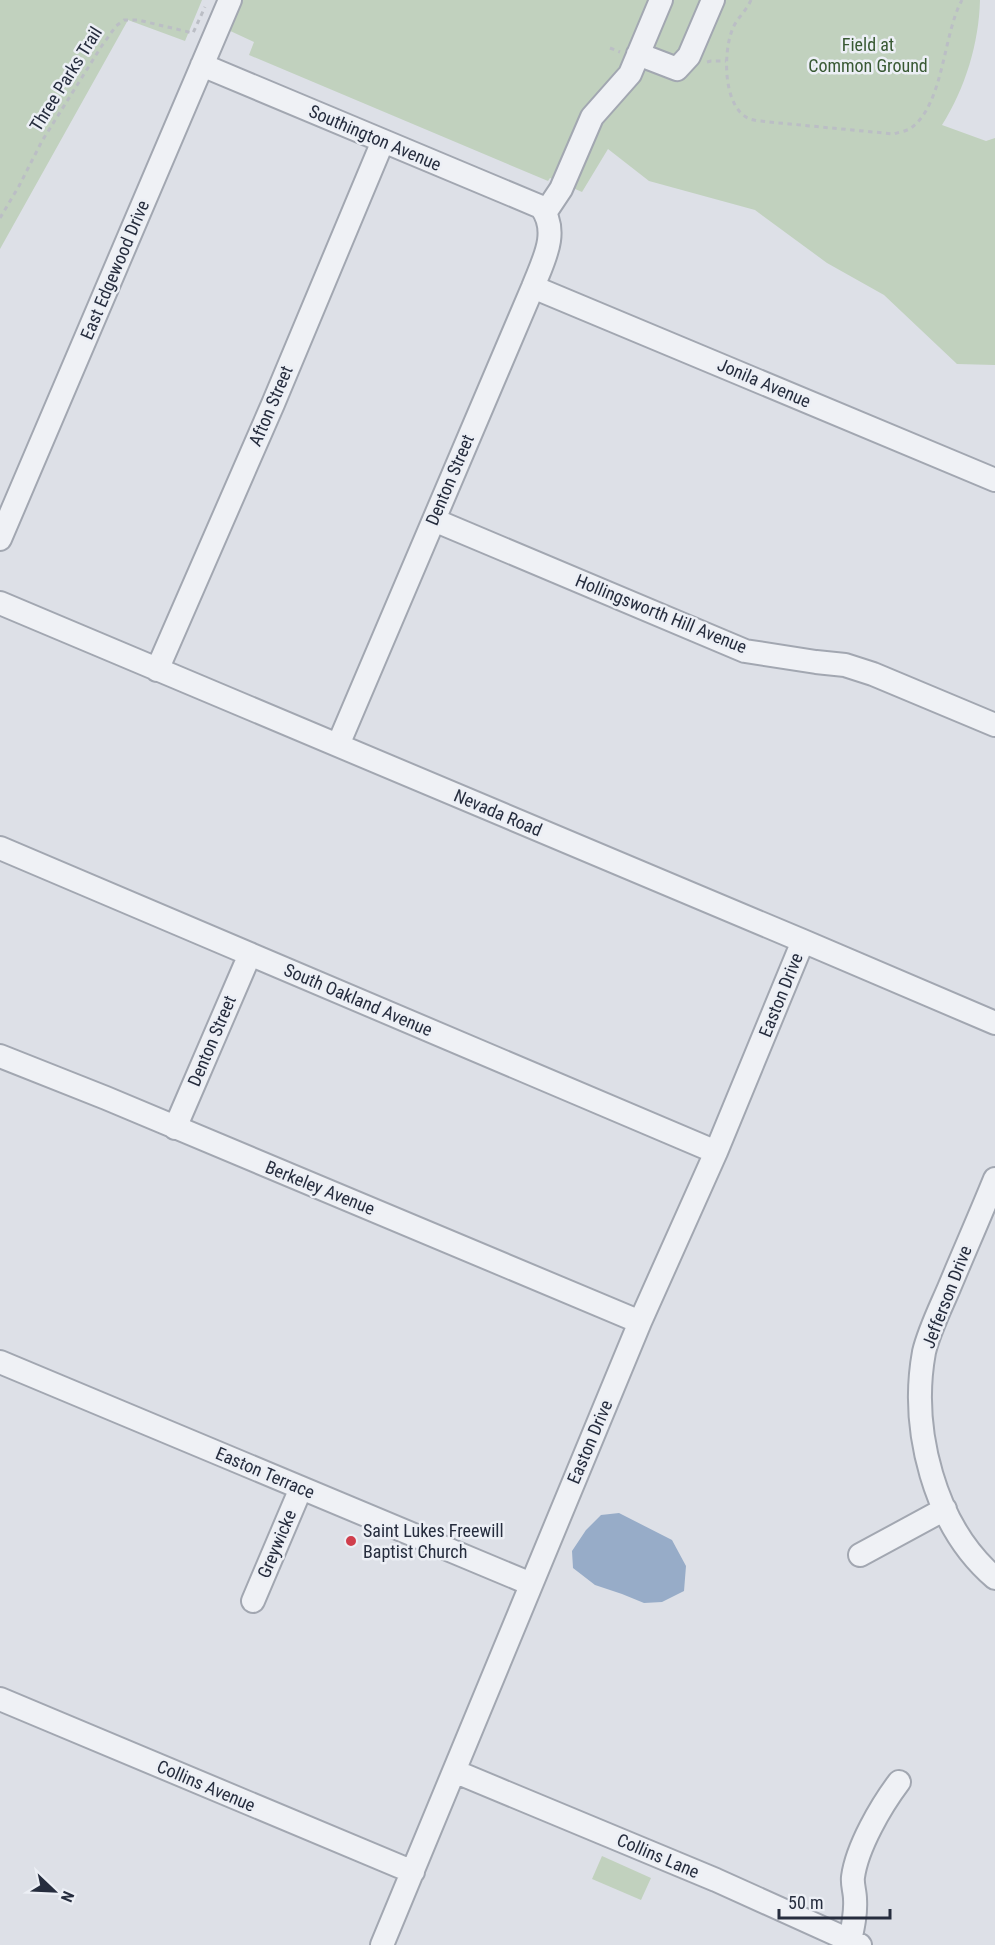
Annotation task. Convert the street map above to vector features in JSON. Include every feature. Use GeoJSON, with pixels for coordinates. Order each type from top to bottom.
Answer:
{"type":"FeatureCollection","features":[{"type":"Feature","properties":{"kind":"street","name":"East Edgewood Drive"},"geometry":{"type":"LineString","coordinates":[[0,539],[230,0]]}},
{"type":"Feature","properties":{"kind":"street"},"geometry":{"type":"LineString","coordinates":[[546,213],[561,189],[592,117],[630,74],[661,0]]}},
{"type":"Feature","properties":{"kind":"street"},"geometry":{"type":"LineString","coordinates":[[638,54],[677,69],[689,56],[713,0]]}},
{"type":"Feature","properties":{"kind":"street","name":"Southington Avenue"},"geometry":{"type":"LineString","coordinates":[[202,65],[541,207],[546,213]]}},
{"type":"Feature","properties":{"kind":"street","name":"Afton Street"},"geometry":{"type":"LineString","coordinates":[[157,670],[273,404],[383,141]]}},
{"type":"Feature","properties":{"kind":"street","name":"Denton Street"},"geometry":{"type":"LineString","coordinates":[[338,745],[533,287],[550,241],[546,213]]}},
{"type":"Feature","properties":{"kind":"street","name":"Jonila Avenue"},"geometry":{"type":"LineString","coordinates":[[533,287],[995,480]]}},
{"type":"Feature","properties":{"kind":"street","name":"Hollingsworth Hill Avenue"},"geometry":{"type":"LineString","coordinates":[[434,520],[745,651],[845,665],[873,674],[995,725]]}},
{"type":"Feature","properties":{"kind":"street","name":"Nevada Road"},"geometry":{"type":"LineString","coordinates":[[0,603],[995,1023]]}},
{"type":"Feature","properties":{"kind":"street","name":"South Oakland Avenue"},"geometry":{"type":"LineString","coordinates":[[0,848],[716,1152]]}},
{"type":"Feature","properties":{"kind":"street","name":"Easton Drive"},"geometry":{"type":"LineString","coordinates":[[382,1945],[640,1322],[716,1152],[802,940]]}},
{"type":"Feature","properties":{"kind":"street","name":"Denton Street"},"geometry":{"type":"LineString","coordinates":[[175,1128],[250,954]]}},
{"type":"Feature","properties":{"kind":"street","name":"Berkeley Avenue"},"geometry":{"type":"LineString","coordinates":[[2,1061],[175,1128],[640,1322]]}},
{"type":"Feature","properties":{"kind":"street","name":"Jefferson Drive"},"geometry":{"type":"LineString","coordinates":[[995,1179],[924,1351],[920,1393],[921,1427],[930,1472],[959,1536],[995,1578]]}},
{"type":"Feature","properties":{"kind":"street","name":"Easton Terrace"},"geometry":{"type":"LineString","coordinates":[[0,1362],[531,1584]]}},
{"type":"Feature","properties":{"kind":"street","name":"Greywicke"},"geometry":{"type":"LineString","coordinates":[[253,1601],[301,1488]]}},
{"type":"Feature","properties":{"kind":"street"},"geometry":{"type":"LineString","coordinates":[[860,1555],[945,1509]]}},
{"type":"Feature","properties":{"kind":"street","name":"Collins Avenue"},"geometry":{"type":"LineString","coordinates":[[0,1699],[413,1872]]}},
{"type":"Feature","properties":{"kind":"street","name":"Collins Lane"},"geometry":{"type":"LineString","coordinates":[[454,1771],[716,1880],[855,1943]]}},
{"type":"Feature","properties":{"kind":"street"},"geometry":{"type":"LineString","coordinates":[[855,1943],[855,1899],[852,1878],[858,1857],[881,1808],[899,1782]]}},
{"type":"Feature","properties":{"kind":"path","name":"Three Parks Trail"},"geometry":{"type":"LineString","coordinates":[[0,218],[42,141],[100,47],[116,26],[124,20],[138,20],[193,33],[209,0]]}},
{"type":"Feature","properties":{"kind":"path"},"geometry":{"type":"LineString","coordinates":[[751,0],[733,26],[728,44],[727,81],[735,107],[748,119],[894,134],[911,128],[924,114],[947,51],[955,13],[962,0]]}},
{"type":"Feature","properties":{"kind":"green space"},"geometry":{"type":"Polygon","coordinates":[[[0,0],[202,0],[185,41],[128,20],[0,249],[0,0]]]}},
{"type":"Feature","properties":{"kind":"green space","name":"Field at Common Ground"},"geometry":{"type":"Polygon","coordinates":[[[239,0],[980,0],[974,49],[964,81],[942,125],[986,141],[995,138],[995,365],[957,364],[884,295],[827,263],[755,210],[649,181],[608,149],[582,192],[550,178],[548,181],[249,55],[254,42],[226,29],[239,0]]]}},
{"type":"Feature","properties":{"kind":"green space"},"geometry":{"type":"Polygon","coordinates":[[[602,1856],[651,1878],[641,1900],[592,1879],[602,1856]]]}},
{"type":"Feature","properties":{"kind":"water"},"geometry":{"type":"Polygon","coordinates":[[[619,1513],[672,1540],[686,1566],[684,1591],[662,1602],[644,1603],[595,1585],[573,1568],[572,1551],[586,1530],[601,1515],[619,1513]]]}},
{"type":"Feature","properties":{"kind":"place","name":"Saint Lukes Freewill Baptist Church"},"geometry":{"type":"Point","coordinates":[351,1541]}}]}
